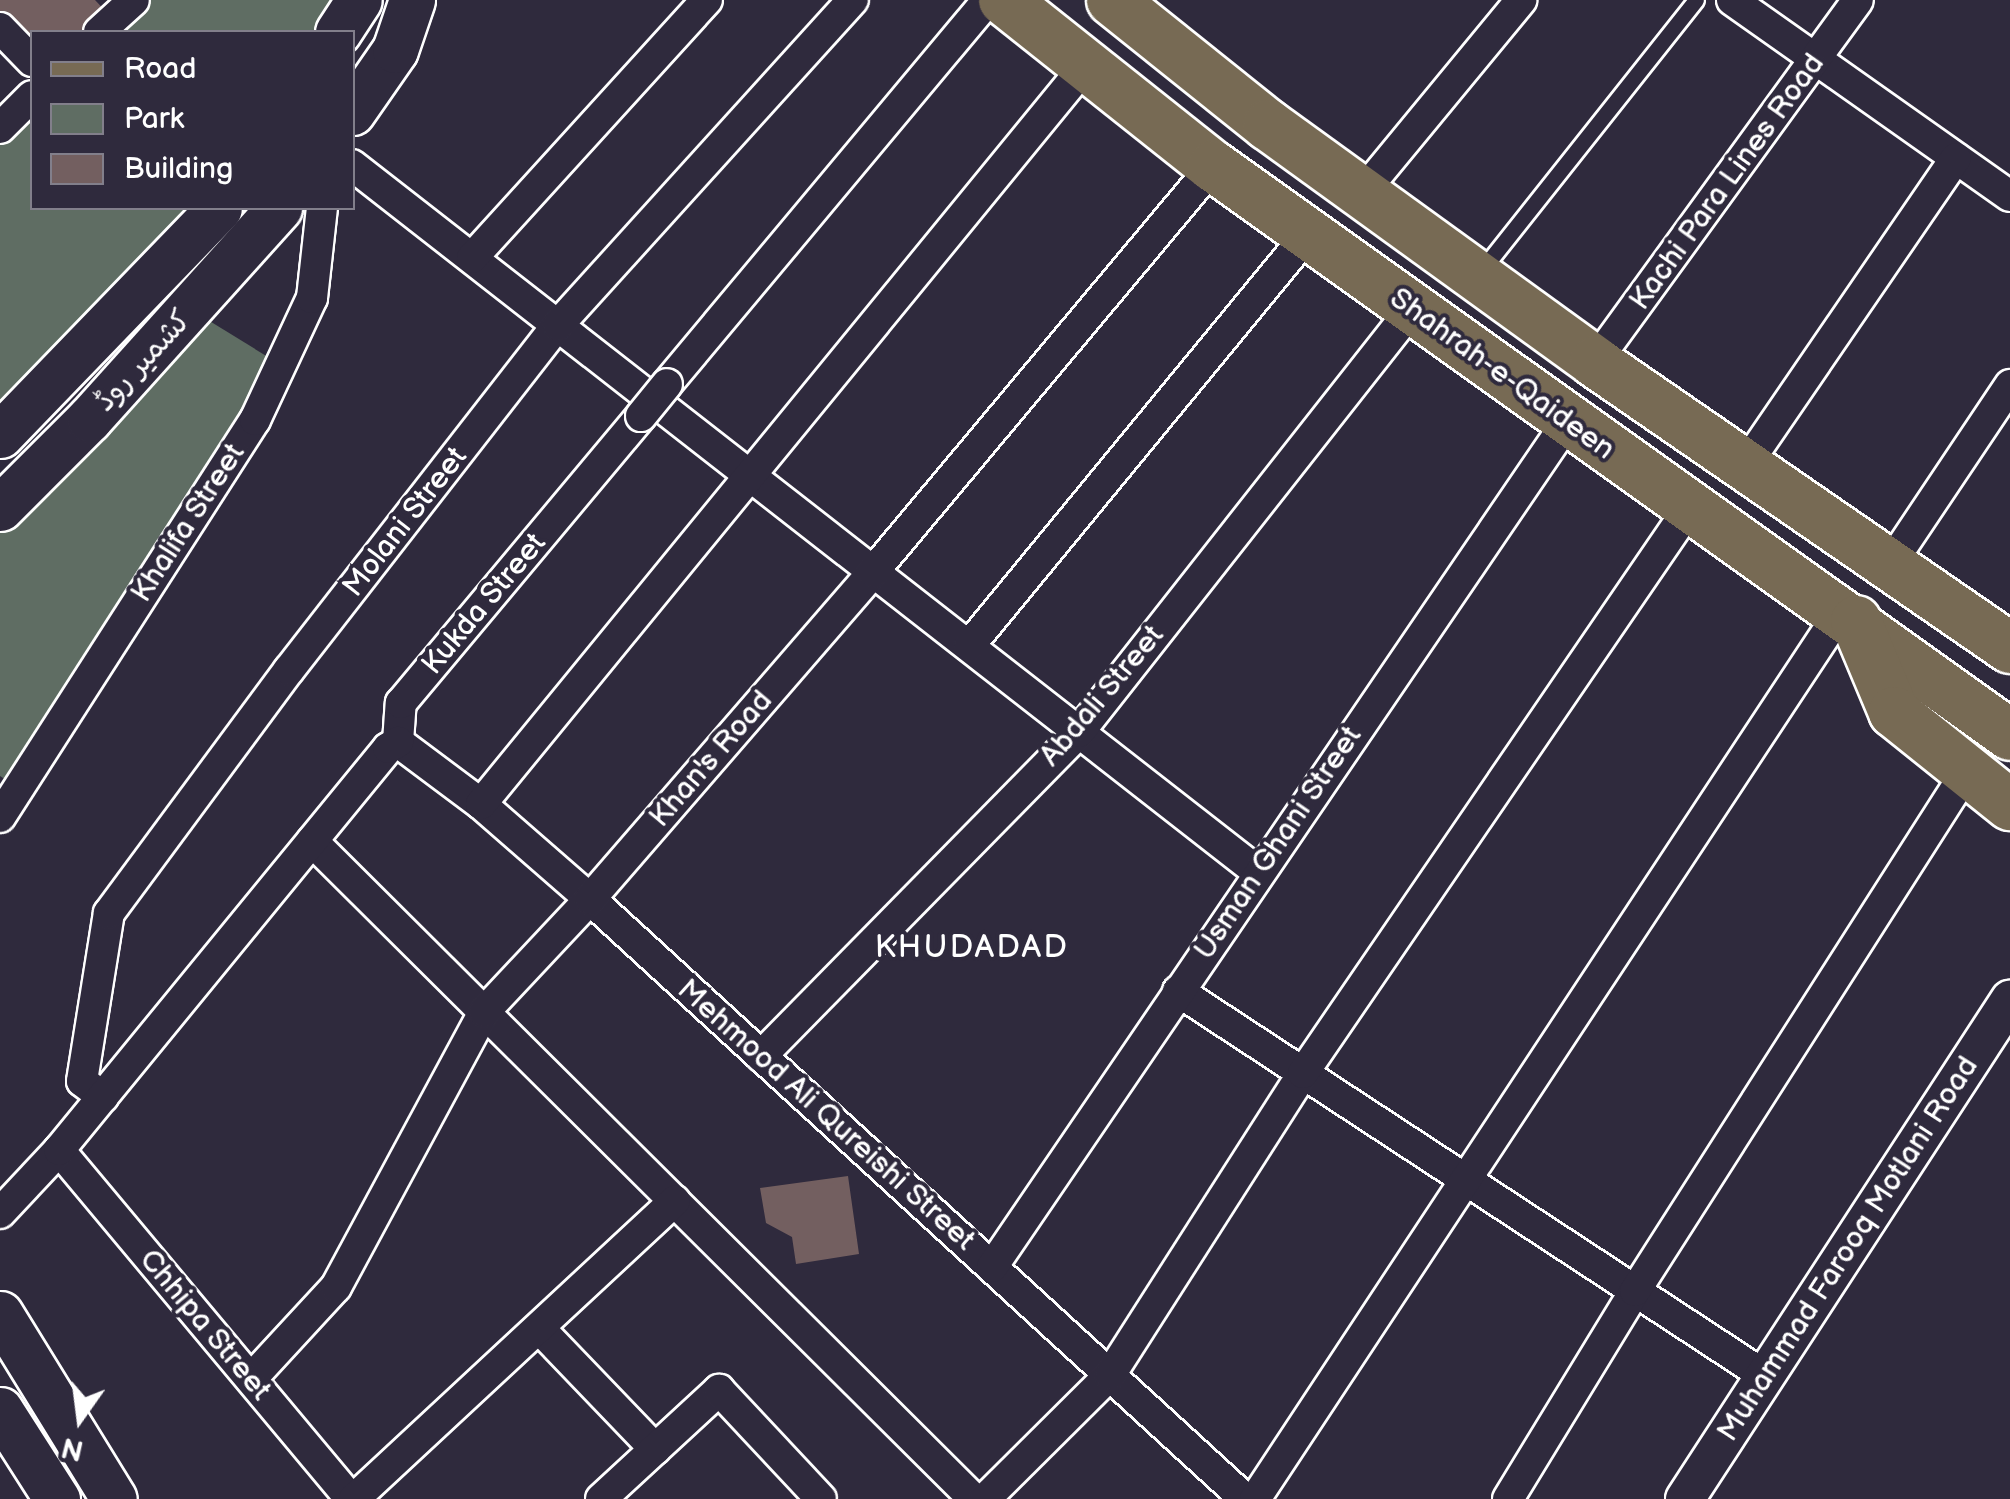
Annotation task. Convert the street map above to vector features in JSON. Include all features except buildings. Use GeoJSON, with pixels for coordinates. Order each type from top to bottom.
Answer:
{"type":"FeatureCollection","features":[{"type":"Feature","properties":{"kind":"main road"},"geometry":{"type":"LineString","coordinates":[[339,30],[359,0]]}},
{"type":"Feature","properties":{"kind":"main road"},"geometry":{"type":"LineString","coordinates":[[355,108],[395,50],[412,0]]}},
{"type":"Feature","properties":{"kind":"main road","name":"Shahrah-e-Qaideen"},"geometry":{"type":"LineString","coordinates":[[1004,0],[1213,166],[2010,735]]}},
{"type":"Feature","properties":{"kind":"main road"},"geometry":{"type":"LineString","coordinates":[[1132,6],[1268,125],[1594,362],[2010,648]]}},
{"type":"Feature","properties":{"kind":"main road","name":"کشمیر روڈ"},"geometry":{"type":"LineString","coordinates":[[0,435],[217,210]]}},
{"type":"Feature","properties":{"kind":"main road","name":"کشمیر روڈ"},"geometry":{"type":"LineString","coordinates":[[0,508],[89,419],[277,210]]}},
{"type":"Feature","properties":{"kind":"main road"},"geometry":{"type":"LineString","coordinates":[[1848,616],[1894,712],[2010,805]]}},
{"type":"Feature","properties":{"kind":"main road"},"geometry":{"type":"LineString","coordinates":[[0,1314],[114,1499]]}},
{"type":"Feature","properties":{"kind":"main road"},"geometry":{"type":"LineString","coordinates":[[0,1410],[57,1499]]}},
{"type":"Feature","properties":{"kind":"street"},"geometry":{"type":"LineString","coordinates":[[101,30],[134,0]]}},
{"type":"Feature","properties":{"kind":"street"},"geometry":{"type":"LineString","coordinates":[[472,258],[706,0]]}},
{"type":"Feature","properties":{"kind":"street","name":"Molani Street"},"geometry":{"type":"LineString","coordinates":[[103,1097],[82,1080],[109,913],[289,670],[558,326],[853,0]]}},
{"type":"Feature","properties":{"kind":"street","name":"Kukda Street"},"geometry":{"type":"LineString","coordinates":[[398,742],[400,703],[988,0]]}},
{"type":"Feature","properties":{"kind":"street"},"geometry":{"type":"LineString","coordinates":[[1363,192],[1520,0]]}},
{"type":"Feature","properties":{"kind":"street"},"geometry":{"type":"LineString","coordinates":[[1732,0],[2010,196]]}},
{"type":"Feature","properties":{"kind":"street","name":"Kachi Para Lines Road"},"geometry":{"type":"LineString","coordinates":[[1594,362],[1818,60],[1858,0]]}},
{"type":"Feature","properties":{"kind":"street"},"geometry":{"type":"LineString","coordinates":[[0,28],[30,59]]}},
{"type":"Feature","properties":{"kind":"street"},"geometry":{"type":"LineString","coordinates":[[481,804],[1086,65]]}},
{"type":"Feature","properties":{"kind":"street"},"geometry":{"type":"LineString","coordinates":[[0,128],[30,98]]}},
{"type":"Feature","properties":{"kind":"street"},"geometry":{"type":"LineString","coordinates":[[1746,466],[1956,158]]}},
{"type":"Feature","properties":{"kind":"street","name":"Khan's Road"},"geometry":{"type":"LineString","coordinates":[[251,1379],[336,1287],[484,1012],[590,898],[873,572],[1213,166]]}},
{"type":"Feature","properties":{"kind":"street"},"geometry":{"type":"LineString","coordinates":[[355,167],[1258,872]]}},
{"type":"Feature","properties":{"kind":"street","name":"Khalifa Street"},"geometry":{"type":"LineString","coordinates":[[0,817],[255,420],[312,298],[322,210]]}},
{"type":"Feature","properties":{"kind":"street"},"geometry":{"type":"LineString","coordinates":[[969,646],[1308,234]]}},
{"type":"Feature","properties":{"kind":"street","name":"Abdali Street"},"geometry":{"type":"LineString","coordinates":[[761,1056],[1078,732],[1412,309]]}},
{"type":"Feature","properties":{"kind":"street"},"geometry":{"type":"LineString","coordinates":[[1889,566],[2010,385]]}},
{"type":"Feature","properties":{"kind":"street","name":"Usman Ghani Street"},"geometry":{"type":"LineString","coordinates":[[992,1268],[1568,422]]}},
{"type":"Feature","properties":{"kind":"street"},"geometry":{"type":"LineString","coordinates":[[985,1499],[1110,1375],[1304,1073],[1690,507]]}},
{"type":"Feature","properties":{"kind":"street"},"geometry":{"type":"LineString","coordinates":[[1255,1499],[1848,616]]}},
{"type":"Feature","properties":{"kind":"street"},"geometry":{"type":"LineString","coordinates":[[0,1214],[59,1150],[388,748],[398,742]]}},
{"type":"Feature","properties":{"kind":"street","name":"Mehmood Ali Qureishi Street"},"geometry":{"type":"LineString","coordinates":[[398,742],[481,804],[590,898],[1245,1499]]}},
{"type":"Feature","properties":{"kind":"street"},"geometry":{"type":"LineString","coordinates":[[1508,1499],[1635,1290],[1967,771]]}},
{"type":"Feature","properties":{"kind":"street"},"geometry":{"type":"LineString","coordinates":[[312,841],[974,1499]]}},
{"type":"Feature","properties":{"kind":"street"},"geometry":{"type":"LineString","coordinates":[[1178,991],[1766,1376]]}},
{"type":"Feature","properties":{"kind":"street","name":"Muhammad Farooq Motlani Road"},"geometry":{"type":"LineString","coordinates":[[1685,1499],[2010,1000]]}},
{"type":"Feature","properties":{"kind":"street","name":"Chhipa Street"},"geometry":{"type":"LineString","coordinates":[[59,1150],[353,1499]]}},
{"type":"Feature","properties":{"kind":"street"},"geometry":{"type":"LineString","coordinates":[[353,1499],[675,1202]]}},
{"type":"Feature","properties":{"kind":"street"},"geometry":{"type":"LineString","coordinates":[[539,1328],[655,1450]]}},
{"type":"Feature","properties":{"kind":"street"},"geometry":{"type":"LineString","coordinates":[[601,1499],[719,1390],[820,1499]]}},
{"type":"Feature","properties":{"kind":"lane"},"geometry":{"type":"LineString","coordinates":[[1476,276],[1696,0]]}},
{"type":"Feature","properties":{"kind":"green space"},"geometry":{"type":"Polygon","coordinates":[[[134,0],[335,0],[332,30],[101,30],[134,0]]]}},
{"type":"Feature","properties":{"kind":"green space"},"geometry":{"type":"Polygon","coordinates":[[[30,98],[30,210],[217,210],[0,435],[0,128],[30,98]]]}},
{"type":"Feature","properties":{"kind":"green space"},"geometry":{"type":"Polygon","coordinates":[[[190,309],[281,365],[17,787],[0,776],[0,505],[190,309]]]}},
{"type":"Feature","properties":{"kind":"district","name":"KHUDADAD"},"geometry":{"type":"Point","coordinates":[972,948]}}]}
